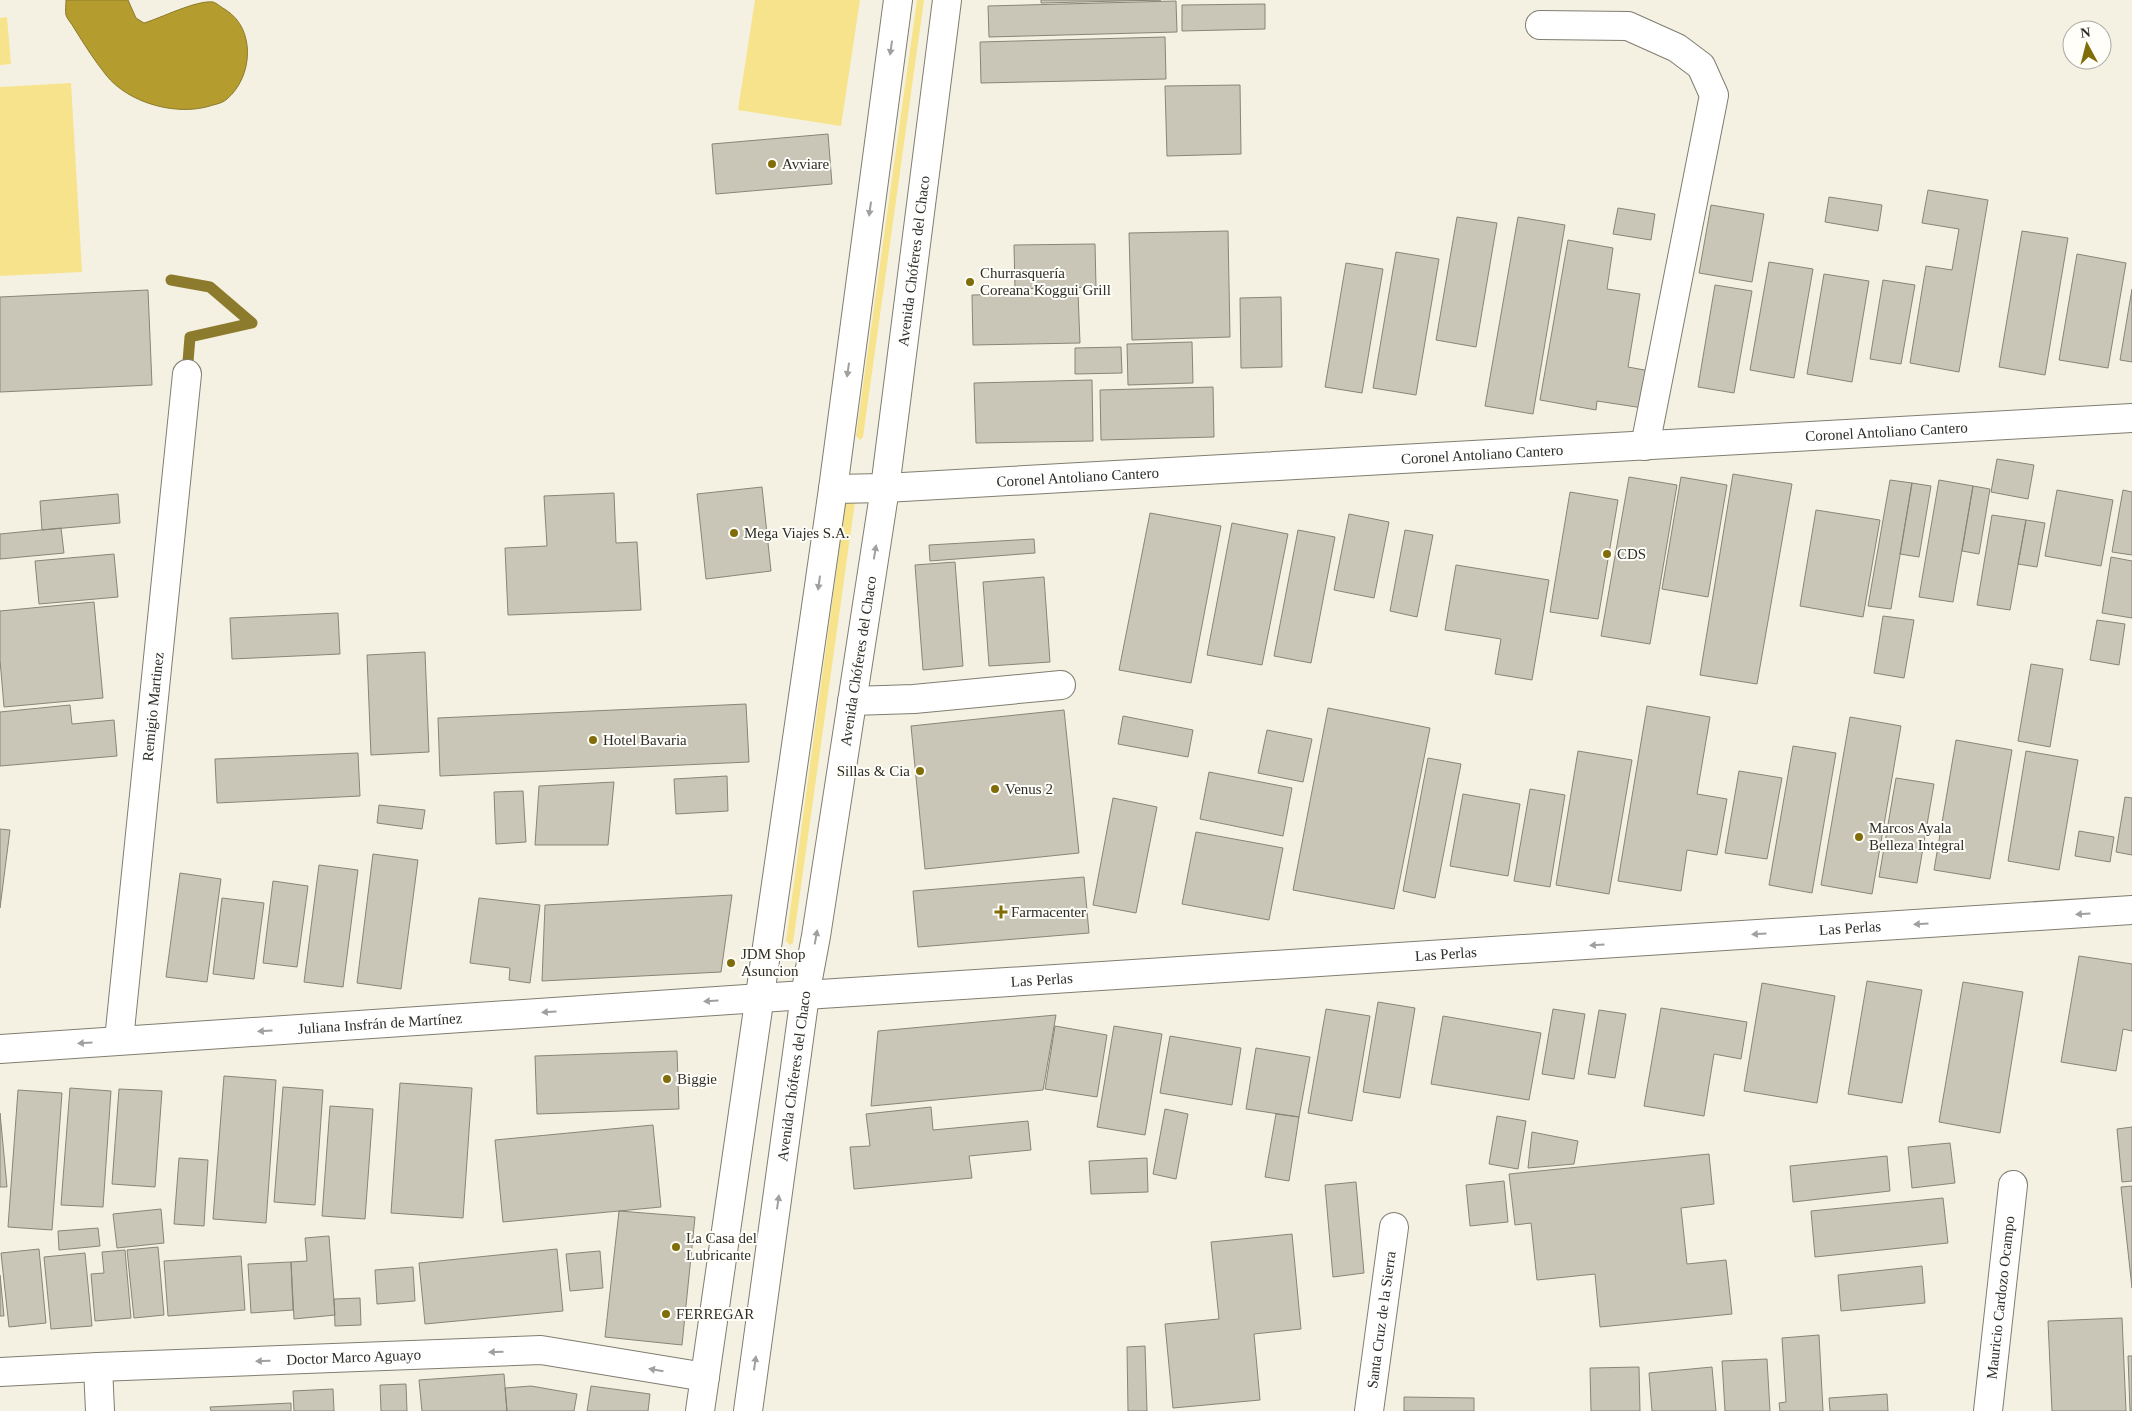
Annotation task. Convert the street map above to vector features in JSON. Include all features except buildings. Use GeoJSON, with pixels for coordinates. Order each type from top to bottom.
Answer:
{"type":"FeatureCollection","features":[{"type":"Feature","properties":{"kind":"street"},"geometry":{"type":"LineString","coordinates":[[700,1411],[832,489],[898,0]]}},
{"type":"Feature","properties":{"kind":"street","name":"Avenida Chóferes del Chaco"},"geometry":{"type":"LineString","coordinates":[[748,1411],[805,995],[885,488],[947,0]]}},
{"type":"Feature","properties":{"kind":"street"},"geometry":{"type":"LineString","coordinates":[[1540,26],[1628,26],[1677,48],[1701,66],[1714,95],[1645,446]]}},
{"type":"Feature","properties":{"kind":"street","name":"Remigio Martinez"},"geometry":{"type":"LineString","coordinates":[[119,1040],[187,374]]}},
{"type":"Feature","properties":{"kind":"street","name":"Coronel Antoliano Cantero"},"geometry":{"type":"LineString","coordinates":[[832,489],[885,488],[2132,418]]}},
{"type":"Feature","properties":{"kind":"street"},"geometry":{"type":"LineString","coordinates":[[852,701],[914,699],[1061,685]]}},
{"type":"Feature","properties":{"kind":"street","name":"Las Perlas"},"geometry":{"type":"LineString","coordinates":[[760,999],[2132,910]]}},
{"type":"Feature","properties":{"kind":"street","name":"Juliana Insfrán de Martínez"},"geometry":{"type":"LineString","coordinates":[[0,1049],[760,999]]}},
{"type":"Feature","properties":{"kind":"street","name":"Mauricio Cardozo Ocampo"},"geometry":{"type":"LineString","coordinates":[[1988,1411],[2013,1185]]}},
{"type":"Feature","properties":{"kind":"street","name":"Santa Cruz de la Sierra"},"geometry":{"type":"LineString","coordinates":[[1369,1411],[1394,1227]]}},
{"type":"Feature","properties":{"kind":"street","name":"Doctor Marco Aguayo"},"geometry":{"type":"LineString","coordinates":[[0,1372],[541,1350],[705,1377]]}},
{"type":"Feature","properties":{"kind":"street"},"geometry":{"type":"LineString","coordinates":[[98,1367],[100,1411]]}},
{"type":"Feature","properties":{"kind":"shaded area"},"geometry":{"type":"Polygon","coordinates":[[[66,0],[128,0],[136,18],[144,23],[197,4],[213,2],[236,18],[242,29],[248,53],[242,78],[236,90],[226,100],[200,108],[170,108],[141,100],[128,94],[106,75],[67,17],[66,0]]]}},
{"type":"Feature","properties":{"kind":"shaded area"},"geometry":{"type":"Polygon","coordinates":[[[755,0],[860,0],[841,126],[738,110],[755,0]]]}},
{"type":"Feature","properties":{"kind":"shaded area"},"geometry":{"type":"Polygon","coordinates":[[[917,0],[924,0],[863,437],[860,440],[856,436],[917,0]]]}},
{"type":"Feature","properties":{"kind":"shaded area"},"geometry":{"type":"Polygon","coordinates":[[[7,17],[11,64],[0,65],[0,18],[7,17]]]}},
{"type":"Feature","properties":{"kind":"shaded area"},"geometry":{"type":"Polygon","coordinates":[[[71,83],[82,272],[0,276],[0,87],[71,83]]]}},
{"type":"Feature","properties":{"kind":"shaded area"},"geometry":{"type":"Polygon","coordinates":[[[846,501],[855,502],[793,943],[790,945],[786,941],[846,501]]]}},
{"type":"Feature","properties":{"kind":"waterway"},"geometry":{"type":"LineString","coordinates":[[171,280],[210,287],[252,323]]}},
{"type":"Feature","properties":{"kind":"waterway"},"geometry":{"type":"LineString","coordinates":[[187,374],[190,337],[252,323]]}},
{"type":"Feature","properties":{"kind":"place","name":"Avviare"},"geometry":{"type":"Point","coordinates":[772,164]}},
{"type":"Feature","properties":{"kind":"place","name":"Churrasquería Coreana Koggui Grill"},"geometry":{"type":"Point","coordinates":[970,282]}},
{"type":"Feature","properties":{"kind":"place","name":"Mega Viajes S.A."},"geometry":{"type":"Point","coordinates":[734,533]}},
{"type":"Feature","properties":{"kind":"place","name":"CDS"},"geometry":{"type":"Point","coordinates":[1607,554]}},
{"type":"Feature","properties":{"kind":"place","name":"Hotel Bavaria"},"geometry":{"type":"Point","coordinates":[593,740]}},
{"type":"Feature","properties":{"kind":"place","name":"Sillas & Cia"},"geometry":{"type":"Point","coordinates":[920,771]}},
{"type":"Feature","properties":{"kind":"place","name":"Venus 2"},"geometry":{"type":"Point","coordinates":[995,789]}},
{"type":"Feature","properties":{"kind":"place","name":"Marcos Ayala Belleza Integral"},"geometry":{"type":"Point","coordinates":[1859,837]}},
{"type":"Feature","properties":{"kind":"place","name":"Farmacenter"},"geometry":{"type":"Point","coordinates":[1001,912]}},
{"type":"Feature","properties":{"kind":"place","name":"JDM Shop Asuncion"},"geometry":{"type":"Point","coordinates":[731,963]}},
{"type":"Feature","properties":{"kind":"place","name":"Biggie"},"geometry":{"type":"Point","coordinates":[667,1079]}},
{"type":"Feature","properties":{"kind":"place","name":"La Casa del Lubricante"},"geometry":{"type":"Point","coordinates":[676,1247]}},
{"type":"Feature","properties":{"kind":"place","name":"FERREGAR"},"geometry":{"type":"Point","coordinates":[666,1314]}}]}
